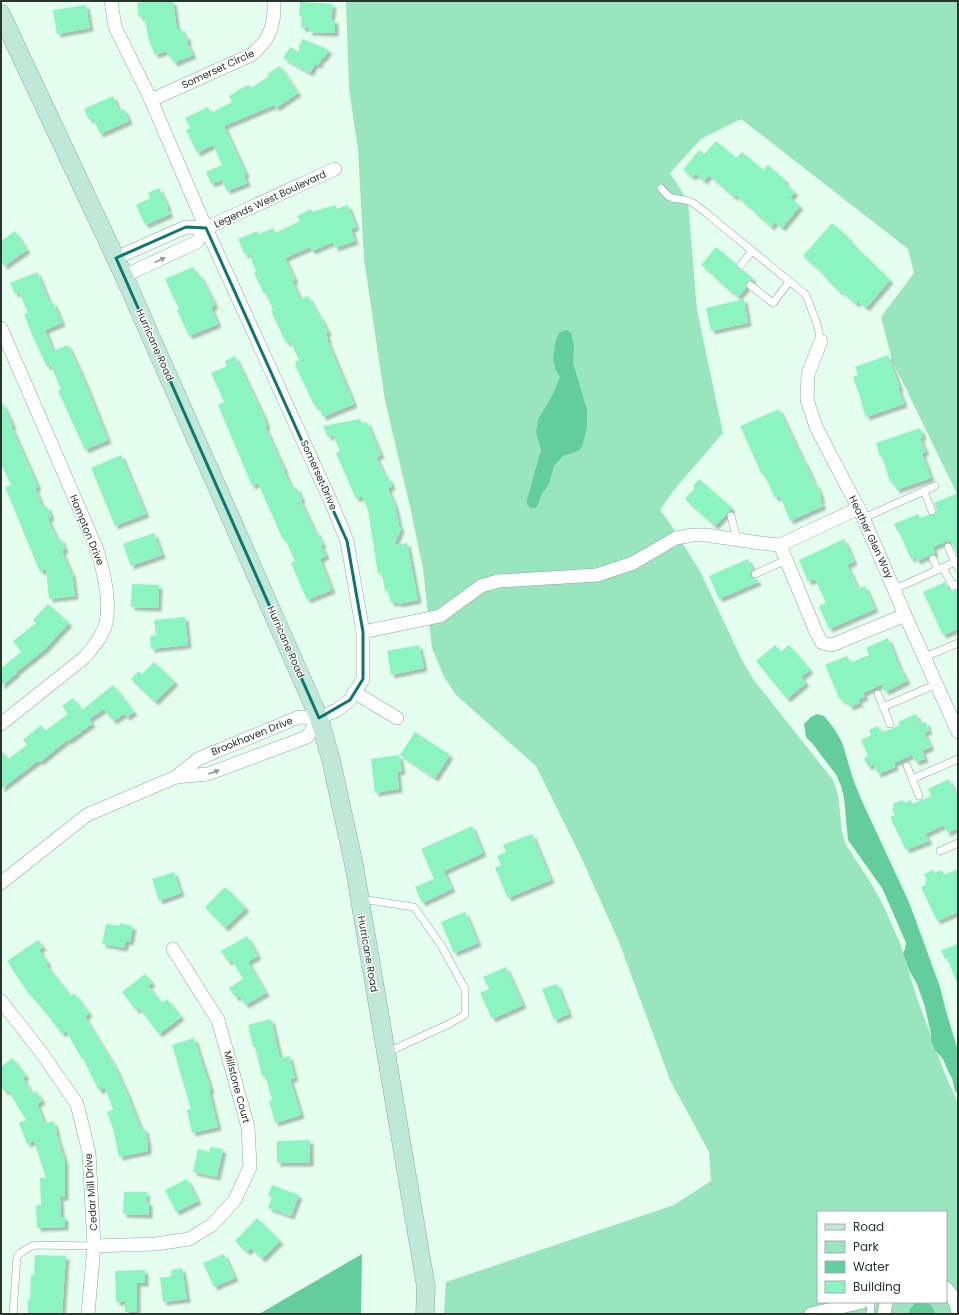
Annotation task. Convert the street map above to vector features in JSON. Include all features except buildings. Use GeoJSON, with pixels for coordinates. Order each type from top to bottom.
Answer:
{"type":"FeatureCollection","features":[{"type":"Feature","properties":{"kind":"street"},"geometry":{"type":"LineString","coordinates":[[111,1],[115,28],[151,100],[206,228]]}},
{"type":"Feature","properties":{"kind":"street","name":"Somerset Circle"},"geometry":{"type":"LineString","coordinates":[[151,100],[251,55],[264,44],[272,29],[274,18],[274,1]]}},
{"type":"Feature","properties":{"kind":"street","name":"Hurricane Road"},"geometry":{"type":"LineString","coordinates":[[1,14],[116,258],[241,538],[319,718],[331,760],[352,858],[426,1287],[425,1314]]}},
{"type":"Feature","properties":{"kind":"street","name":"Legends West Boulevard"},"geometry":{"type":"LineString","coordinates":[[116,258],[186,227],[206,228],[335,169]]}},
{"type":"Feature","properties":{"kind":"street","name":"Legends West Boulevard"},"geometry":{"type":"LineString","coordinates":[[124,276],[197,242],[206,228]]}},
{"type":"Feature","properties":{"kind":"street","name":"Somerset Drive"},"geometry":{"type":"LineString","coordinates":[[206,228],[331,502],[347,541],[363,632],[363,679],[346,704],[319,718]]}},
{"type":"Feature","properties":{"kind":"street","name":"Hampton Drive"},"geometry":{"type":"LineString","coordinates":[[1,328],[96,547],[106,584],[107,605],[106,623],[100,637],[93,647],[1,724]]}},
{"type":"Feature","properties":{"kind":"street","name":"Heather Glen Way"},"geometry":{"type":"LineString","coordinates":[[821,341],[808,374],[807,400],[816,427],[861,513],[905,615],[958,730]]}},
{"type":"Feature","properties":{"kind":"street"},"geometry":{"type":"LineString","coordinates":[[363,632],[440,616],[481,586],[498,581],[597,576],[634,563],[676,538],[706,534],[780,545],[861,513]]}},
{"type":"Feature","properties":{"kind":"street"},"geometry":{"type":"LineString","coordinates":[[780,545],[822,643],[832,645],[905,615]]}},
{"type":"Feature","properties":{"kind":"street"},"geometry":{"type":"LineString","coordinates":[[354,692],[397,718]]}},
{"type":"Feature","properties":{"kind":"street","name":"Brookhaven Drive"},"geometry":{"type":"LineString","coordinates":[[1,883],[87,816],[176,777],[198,758],[299,717],[319,718],[307,737],[208,774],[176,777]]}},
{"type":"Feature","properties":{"kind":"street","name":"Millstone Court"},"geometry":{"type":"LineString","coordinates":[[94,1246],[156,1244],[189,1239],[212,1224],[236,1200],[250,1167],[248,1127],[218,1020],[173,948]]}},
{"type":"Feature","properties":{"kind":"street","name":"Cedar Mill Drive"},"geometry":{"type":"LineString","coordinates":[[1,1001],[41,1052],[77,1104],[89,1154],[94,1246],[88,1314]]}},
{"type":"Feature","properties":{"kind":"street"},"geometry":{"type":"LineString","coordinates":[[952,1290],[958,1312]]}},
{"type":"Feature","properties":{"kind":"street"},"geometry":{"type":"LineString","coordinates":[[811,1314],[857,1303]]}},
{"type":"Feature","properties":{"kind":"street"},"geometry":{"type":"LineString","coordinates":[[884,1314],[886,1303]]}},
{"type":"Feature","properties":{"kind":"lane"},"geometry":{"type":"LineString","coordinates":[[661,188],[667,196],[677,200],[690,201],[806,295],[817,324],[821,341]]}},
{"type":"Feature","properties":{"kind":"lane"},"geometry":{"type":"LineString","coordinates":[[741,265],[752,251]]}},
{"type":"Feature","properties":{"kind":"lane"},"geometry":{"type":"LineString","coordinates":[[750,285],[770,306],[789,282]]}},
{"type":"Feature","properties":{"kind":"lane"},"geometry":{"type":"LineString","coordinates":[[861,513],[935,486]]}},
{"type":"Feature","properties":{"kind":"lane"},"geometry":{"type":"LineString","coordinates":[[924,491],[932,511]]}},
{"type":"Feature","properties":{"kind":"lane"},"geometry":{"type":"LineString","coordinates":[[731,516],[737,539]]}},
{"type":"Feature","properties":{"kind":"lane"},"geometry":{"type":"LineString","coordinates":[[895,589],[940,569],[957,565],[948,547]]}},
{"type":"Feature","properties":{"kind":"lane"},"geometry":{"type":"LineString","coordinates":[[755,574],[786,560]]}},
{"type":"Feature","properties":{"kind":"lane"},"geometry":{"type":"LineString","coordinates":[[933,560],[953,586],[958,584]]}},
{"type":"Feature","properties":{"kind":"lane"},"geometry":{"type":"LineString","coordinates":[[925,657],[958,643]]}},
{"type":"Feature","properties":{"kind":"lane"},"geometry":{"type":"LineString","coordinates":[[883,707],[937,684]]}},
{"type":"Feature","properties":{"kind":"lane"},"geometry":{"type":"LineString","coordinates":[[878,694],[890,724]]}},
{"type":"Feature","properties":{"kind":"lane"},"geometry":{"type":"LineString","coordinates":[[912,779],[958,759]]}},
{"type":"Feature","properties":{"kind":"lane"},"geometry":{"type":"LineString","coordinates":[[907,766],[919,796]]}},
{"type":"Feature","properties":{"kind":"lane"},"geometry":{"type":"LineString","coordinates":[[940,851],[958,843]]}},
{"type":"Feature","properties":{"kind":"lane"},"geometry":{"type":"LineString","coordinates":[[359,898],[414,907],[441,945],[465,990],[465,1015],[386,1053]]}},
{"type":"Feature","properties":{"kind":"lane"},"geometry":{"type":"LineString","coordinates":[[13,1314],[17,1256],[26,1248],[34,1245],[94,1246]]}},
{"type":"Feature","properties":{"kind":"lane"},"geometry":{"type":"LineString","coordinates":[[870,1314],[871,1303]]}},
{"type":"Feature","properties":{"kind":"highlighted area"},"geometry":{"type":"Polygon","coordinates":[[[186,227],[206,228],[347,541],[363,632],[363,679],[350,700],[319,718],[116,258],[186,227]]]}},
{"type":"Feature","properties":{"kind":"green space"},"geometry":{"type":"Polygon","coordinates":[[[346,1],[958,1],[958,496],[892,360],[881,317],[914,273],[908,249],[741,119],[701,139],[670,173],[688,201],[697,310],[723,433],[674,490],[660,510],[700,571],[742,660],[754,680],[833,780],[838,794],[842,832],[846,845],[871,883],[884,907],[900,943],[917,998],[945,1074],[958,1103],[958,1314],[444,1314],[446,1282],[674,1205],[711,1181],[709,1152],[670,1080],[619,942],[580,855],[536,766],[456,695],[444,677],[432,648],[423,569],[385,401],[364,259],[358,150],[349,89],[346,1]]]}},
{"type":"Feature","properties":{"kind":"water"},"geometry":{"type":"Polygon","coordinates":[[[567,330],[571,333],[574,345],[573,363],[587,410],[587,428],[582,447],[578,451],[563,456],[554,466],[549,484],[541,495],[538,505],[535,508],[530,508],[527,504],[527,500],[541,450],[536,432],[538,420],[553,394],[560,377],[555,368],[553,358],[556,340],[559,333],[567,330]]]}},
{"type":"Feature","properties":{"kind":"water"},"geometry":{"type":"Polygon","coordinates":[[[817,714],[824,716],[842,742],[853,779],[861,799],[908,900],[916,921],[940,987],[958,1051],[958,1093],[955,1091],[952,1078],[943,1059],[935,1050],[931,1041],[931,1034],[925,1007],[917,984],[909,970],[903,953],[906,943],[887,899],[882,888],[848,840],[844,798],[837,776],[806,737],[804,724],[811,717],[817,714]]]}},
{"type":"Feature","properties":{"kind":"water"},"geometry":{"type":"Polygon","coordinates":[[[362,1254],[361,1314],[259,1314],[362,1254]]]}},
{"type":"Feature","properties":{"kind":"water"},"geometry":{"type":"Polygon","coordinates":[[[915,1303],[926,1303],[933,1307],[935,1314],[909,1314],[910,1309],[915,1303]]]}}]}
